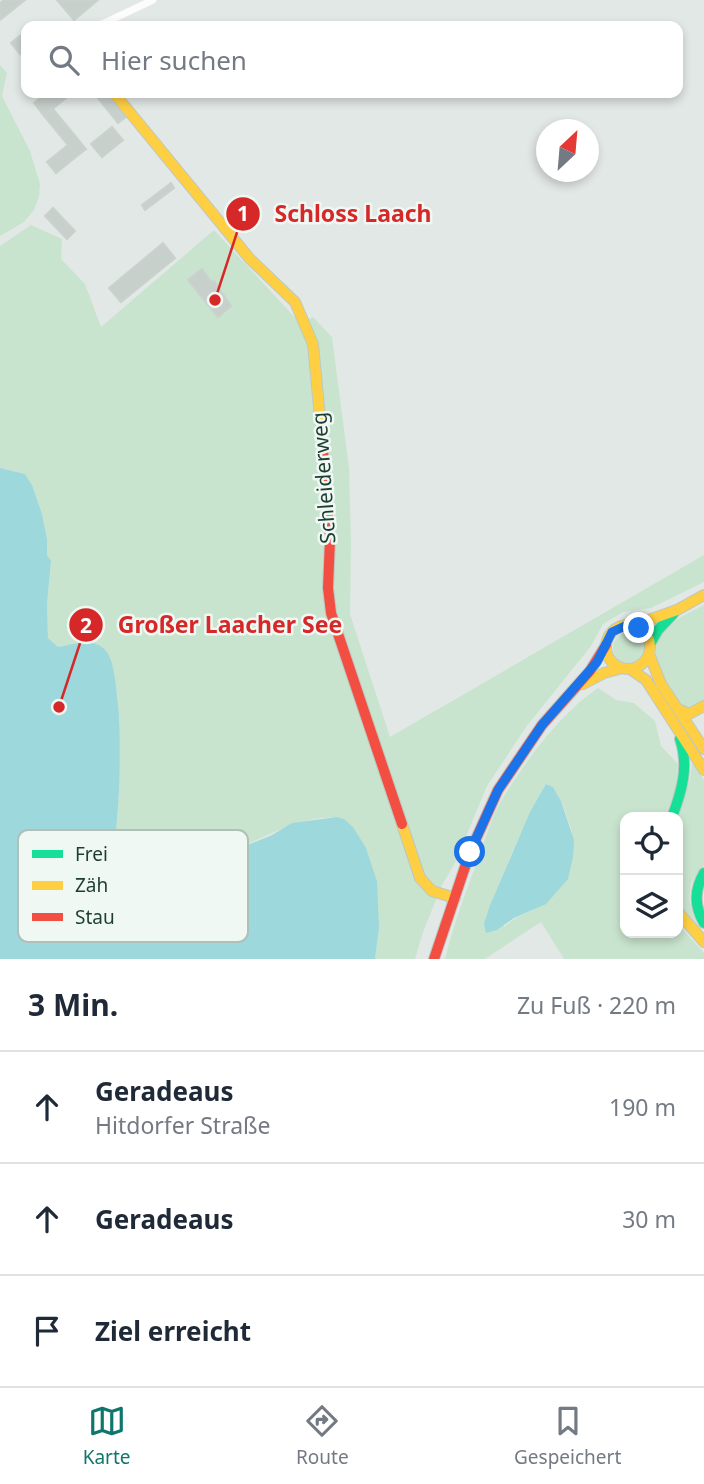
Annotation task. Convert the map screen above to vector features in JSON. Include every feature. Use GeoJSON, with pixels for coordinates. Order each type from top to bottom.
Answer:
{"type":"FeatureCollection","features":[{"type":"Feature","properties":{"kind":"main road","name":"Schleiderweg"},"geometry":{"type":"LineString","coordinates":[[118,98],[250,259],[295,302],[304,320],[313,344],[324,458],[330,540],[328,588],[331,613],[419,878],[432,891],[455,898]]}},
{"type":"Feature","properties":{"kind":"main road"},"geometry":{"type":"LineString","coordinates":[[434,959],[481,823],[509,771],[542,725],[577,688],[597,662],[608,638],[618,628],[632,626],[677,610],[704,595]]}},
{"type":"Feature","properties":{"kind":"main road"},"geometry":{"type":"LineString","coordinates":[[577,688],[604,673],[642,664],[658,630],[677,610]]}},
{"type":"Feature","properties":{"kind":"main road"},"geometry":{"type":"LineString","coordinates":[[632,626],[644,632],[661,684],[704,749]]}},
{"type":"Feature","properties":{"kind":"main road"},"geometry":{"type":"LineString","coordinates":[[606,645],[609,657],[646,680],[704,770]]}},
{"type":"Feature","properties":{"kind":"main road"},"geometry":{"type":"LineString","coordinates":[[678,709],[689,714],[704,706]]}},
{"type":"Feature","properties":{"kind":"main road"},"geometry":{"type":"LineString","coordinates":[[672,719],[684,748],[685,766],[684,783],[674,812]]}},
{"type":"Feature","properties":{"kind":"main road"},"geometry":{"type":"LineString","coordinates":[[704,873],[698,883],[695,897],[698,913],[704,923]]}},
{"type":"Feature","properties":{"kind":"main road"},"geometry":{"type":"LineString","coordinates":[[683,918],[704,942]]}},
{"type":"Feature","properties":{"kind":"street"},"geometry":{"type":"LineString","coordinates":[[109,21],[153,0]]}},
{"type":"Feature","properties":{"kind":"green space"},"geometry":{"type":"Polygon","coordinates":[[[0,65],[7,73],[2,96],[30,151],[40,184],[34,210],[24,222],[0,236],[0,65]]]}},
{"type":"Feature","properties":{"kind":"green space"},"geometry":{"type":"Polygon","coordinates":[[[31,225],[62,239],[61,259],[85,284],[101,327],[214,230],[300,323],[313,317],[332,337],[349,468],[350,614],[390,737],[704,555],[704,582],[651,608],[623,612],[603,624],[591,646],[526,727],[487,786],[454,865],[442,885],[415,959],[375,959],[379,928],[344,819],[309,820],[248,844],[248,830],[116,830],[119,794],[118,697],[109,655],[90,643],[58,647],[48,638],[47,605],[51,562],[47,555],[42,514],[32,485],[25,474],[0,468],[0,246],[31,225]]]}},
{"type":"Feature","properties":{"kind":"green space"},"geometry":{"type":"Polygon","coordinates":[[[704,605],[704,701],[697,708],[685,709],[662,676],[656,647],[667,627],[704,605]]]}},
{"type":"Feature","properties":{"kind":"green space"},"geometry":{"type":"Polygon","coordinates":[[[629,632],[640,637],[645,648],[640,659],[629,664],[618,659],[613,648],[618,637],[629,632]]]}},
{"type":"Feature","properties":{"kind":"green space"},"geometry":{"type":"Polygon","coordinates":[[[598,688],[616,700],[634,703],[655,721],[661,746],[678,764],[676,790],[667,812],[620,812],[620,938],[683,938],[683,930],[704,953],[704,959],[564,959],[541,922],[485,959],[445,959],[464,898],[501,801],[525,764],[571,710],[598,688]],[[546,784],[518,839],[490,905],[504,927],[552,897],[572,832],[563,805],[553,787],[546,784]]]}},
{"type":"Feature","properties":{"kind":"green space"},"geometry":{"type":"Polygon","coordinates":[[[692,761],[704,780],[704,865],[691,883],[689,899],[694,918],[704,935],[683,911],[683,812],[680,812],[690,779],[692,761]]]}},
{"type":"Feature","properties":{"kind":"water"},"geometry":{"type":"Polygon","coordinates":[[[0,468],[25,474],[32,485],[42,514],[47,555],[51,561],[47,605],[48,638],[58,647],[94,643],[107,652],[112,663],[119,721],[116,830],[18,830],[18,942],[248,942],[248,845],[292,823],[337,817],[353,827],[366,848],[377,881],[379,928],[375,959],[0,959],[0,468]]]}},
{"type":"Feature","properties":{"kind":"water"},"geometry":{"type":"Polygon","coordinates":[[[546,784],[553,787],[561,801],[574,840],[568,879],[546,904],[486,933],[484,924],[490,905],[530,812],[546,784]]]}},
{"type":"Feature","properties":{"kind":"building"},"geometry":{"type":"Polygon","coordinates":[[[4,0],[25,0],[0,20],[0,3],[4,0]]]}},
{"type":"Feature","properties":{"kind":"building"},"geometry":{"type":"Polygon","coordinates":[[[57,0],[98,0],[74,20],[57,0]]]}},
{"type":"Feature","properties":{"kind":"building"},"geometry":{"type":"Polygon","coordinates":[[[21,35],[21,53],[20,54],[11,43],[21,35]]]}},
{"type":"Feature","properties":{"kind":"building"},"geometry":{"type":"Polygon","coordinates":[[[40,98],[66,98],[44,116],[34,103],[40,98]]]}},
{"type":"Feature","properties":{"kind":"building"},"geometry":{"type":"Polygon","coordinates":[[[98,98],[112,98],[127,116],[118,123],[98,98]]]}},
{"type":"Feature","properties":{"kind":"building"},"geometry":{"type":"Polygon","coordinates":[[[53,109],[86,149],[77,156],[44,116],[53,109]]]}},
{"type":"Feature","properties":{"kind":"building"},"geometry":{"type":"Polygon","coordinates":[[[112,127],[123,140],[102,157],[91,144],[112,127]]]}},
{"type":"Feature","properties":{"kind":"building"},"geometry":{"type":"Polygon","coordinates":[[[68,145],[77,156],[56,173],[47,162],[68,145]]]}},
{"type":"Feature","properties":{"kind":"building"},"geometry":{"type":"Polygon","coordinates":[[[171,183],[174,188],[145,210],[142,205],[171,183]]]}},
{"type":"Feature","properties":{"kind":"building"},"geometry":{"type":"Polygon","coordinates":[[[53,208],[75,231],[67,239],[45,216],[53,208]]]}},
{"type":"Feature","properties":{"kind":"building"},"geometry":{"type":"Polygon","coordinates":[[[163,243],[175,258],[121,302],[109,288],[163,243]]]}},
{"type":"Feature","properties":{"kind":"building"},"geometry":{"type":"Polygon","coordinates":[[[202,269],[231,306],[218,317],[188,280],[202,269]]]}},
{"type":"Feature","properties":{"kind":"traffic: fast"},"geometry":{"type":"LineString","coordinates":[[650,644],[658,630],[674,613]]}},
{"type":"Feature","properties":{"kind":"traffic: fast"},"geometry":{"type":"LineString","coordinates":[[674,812],[683,778],[684,759],[680,739]]}},
{"type":"Feature","properties":{"kind":"traffic: fast"},"geometry":{"type":"LineString","coordinates":[[704,873],[696,898],[704,923]]}},
{"type":"Feature","properties":{"kind":"traffic: slow"},"geometry":{"type":"LineString","coordinates":[[118,98],[250,259],[295,302],[313,344],[322,439]]}},
{"type":"Feature","properties":{"kind":"traffic: slow"},"geometry":{"type":"LineString","coordinates":[[632,626],[677,610],[704,595]]}},
{"type":"Feature","properties":{"kind":"traffic: slow"},"geometry":{"type":"LineString","coordinates":[[628,625],[643,632],[650,647],[643,662],[628,669],[613,662],[606,647],[613,632],[628,625]]}},
{"type":"Feature","properties":{"kind":"traffic: slow"},"geometry":{"type":"LineString","coordinates":[[649,654],[661,684],[704,749]]}},
{"type":"Feature","properties":{"kind":"traffic: slow"},"geometry":{"type":"LineString","coordinates":[[583,684],[604,673],[622,668]]}},
{"type":"Feature","properties":{"kind":"traffic: slow"},"geometry":{"type":"LineString","coordinates":[[630,669],[646,680],[704,770]]}},
{"type":"Feature","properties":{"kind":"traffic: slow"},"geometry":{"type":"LineString","coordinates":[[678,709],[689,714],[704,706]]}},
{"type":"Feature","properties":{"kind":"traffic: slow"},"geometry":{"type":"LineString","coordinates":[[402,824],[420,878],[432,891],[455,898]]}},
{"type":"Feature","properties":{"kind":"traffic: slow"},"geometry":{"type":"LineString","coordinates":[[683,918],[704,942]]}},
{"type":"Feature","properties":{"kind":"traffic: jam"},"geometry":{"type":"LineString","coordinates":[[322,439],[330,540],[328,588],[331,613],[402,824]]}},
{"type":"Feature","properties":{"kind":"traffic: jam"},"geometry":{"type":"LineString","coordinates":[[434,959],[470,852],[498,790],[542,725],[590,671],[606,645]]}},
{"type":"Feature","properties":{"kind":"place","name":"Schloss Laach"},"geometry":{"type":"Point","coordinates":[215,300]}},
{"type":"Feature","properties":{"kind":"place","name":"Großer Laacher See"},"geometry":{"type":"Point","coordinates":[59,707]}},
{"type":"Feature","properties":{"kind":"route"},"geometry":{"type":"LineString","coordinates":[[470,852],[481,823],[509,771],[542,725],[597,662],[612,632],[625,626],[639,628]]}}]}
